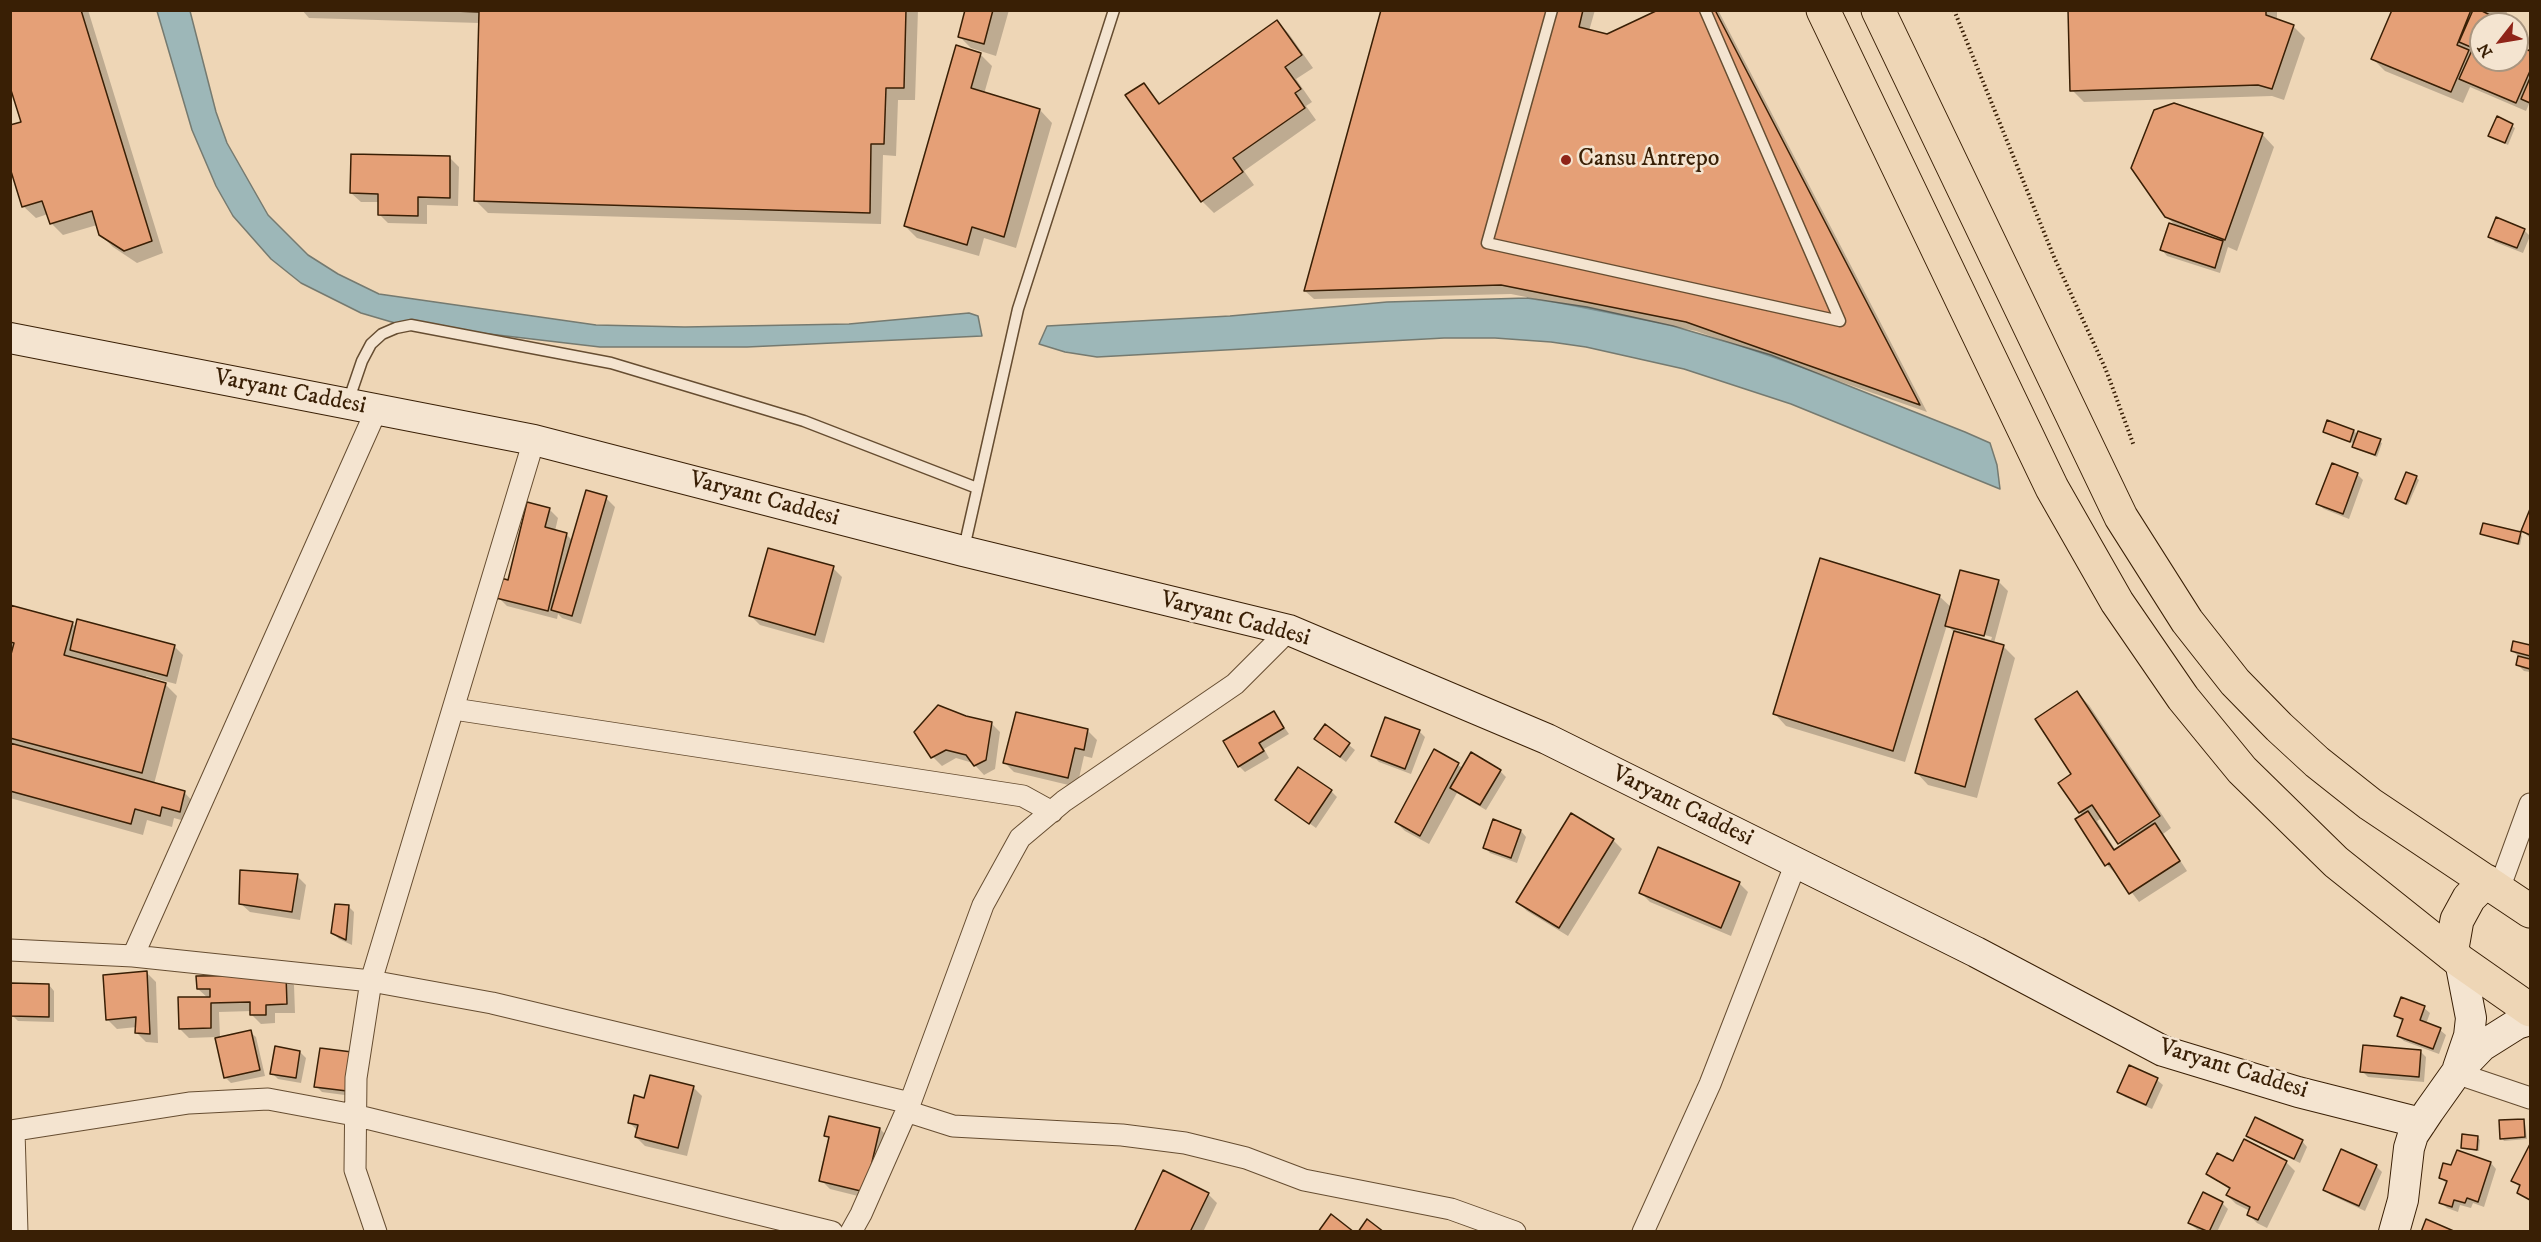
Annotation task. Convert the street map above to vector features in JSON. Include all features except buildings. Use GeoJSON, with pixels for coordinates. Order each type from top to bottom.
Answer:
{"type":"FeatureCollection","features":[{"type":"Feature","properties":{"kind":"highway"},"geometry":{"type":"LineString","coordinates":[[1823,10],[2052,488],[2117,602],[2182,698],[2242,770],[2336,862],[2456,957],[2530,1010]]}},
{"type":"Feature","properties":{"kind":"highway"},"geometry":{"type":"LineString","coordinates":[[1878,10],[2121,517],[2187,621],[2235,681],[2279,727],[2317,762],[2370,804],[2530,911]]}},
{"type":"Feature","properties":{"kind":"highway"},"geometry":{"type":"LineString","coordinates":[[2456,957],[2457,920],[2469,898],[2492,885]]}},
{"type":"Feature","properties":{"kind":"street","name":"Varyant Caddesi"},"geometry":{"type":"LineString","coordinates":[[10,338],[534,440],[963,551],[1289,630],[1547,739],[1977,952],[2163,1052],[2298,1092],[2421,1123]]}},
{"type":"Feature","properties":{"kind":"street"},"geometry":{"type":"LineString","coordinates":[[133,956],[362,408]]}},
{"type":"Feature","properties":{"kind":"street"},"geometry":{"type":"LineString","coordinates":[[376,1232],[355,1170],[356,1078],[371,981],[534,440]]}},
{"type":"Feature","properties":{"kind":"street"},"geometry":{"type":"LineString","coordinates":[[851,1232],[908,1107],[983,905],[1020,838],[1052,812],[1235,684],[1289,630]]}},
{"type":"Feature","properties":{"kind":"street"},"geometry":{"type":"LineString","coordinates":[[454,709],[1023,796],[1052,812]]}},
{"type":"Feature","properties":{"kind":"street"},"geometry":{"type":"LineString","coordinates":[[2492,885],[2530,804]]}},
{"type":"Feature","properties":{"kind":"street"},"geometry":{"type":"LineString","coordinates":[[1643,1232],[1710,1084],[1796,863]]}},
{"type":"Feature","properties":{"kind":"street"},"geometry":{"type":"LineString","coordinates":[[10,950],[133,956],[371,981],[492,1003],[908,1107],[953,1126],[1122,1135],[1185,1143],[1246,1158],[1304,1180],[1451,1209],[1515,1232]]}},
{"type":"Feature","properties":{"kind":"street"},"geometry":{"type":"LineString","coordinates":[[2456,957],[2471,1018],[2469,1036],[2456,1073]]}},
{"type":"Feature","properties":{"kind":"street"},"geometry":{"type":"LineString","coordinates":[[2394,1232],[2403,1200],[2409,1148],[2421,1123],[2456,1073],[2493,1038],[2517,1024],[2530,1020]]}},
{"type":"Feature","properties":{"kind":"street"},"geometry":{"type":"LineString","coordinates":[[2456,1073],[2530,1098]]}},
{"type":"Feature","properties":{"kind":"street"},"geometry":{"type":"LineString","coordinates":[[17,1232],[12,1131],[189,1103],[268,1099],[354,1115],[832,1232]]}},
{"type":"Feature","properties":{"kind":"lane"},"geometry":{"type":"LineString","coordinates":[[963,551],[1018,309],[1114,10]]}},
{"type":"Feature","properties":{"kind":"lane"},"geometry":{"type":"LineString","coordinates":[[1552,10],[1487,243],[1840,321],[1705,10]]}},
{"type":"Feature","properties":{"kind":"lane"},"geometry":{"type":"LineString","coordinates":[[362,408],[362,362],[371,344],[382,334],[411,325],[611,363],[804,421],[977,488]]}},
{"type":"Feature","properties":{"kind":"path"},"geometry":{"type":"LineString","coordinates":[[1954,10],[2054,257],[2106,370],[2134,446]]}},
{"type":"Feature","properties":{"kind":"water"},"geometry":{"type":"Polygon","coordinates":[[[157,11],[190,11],[216,112],[227,143],[268,215],[308,255],[338,274],[379,294],[596,325],[685,327],[849,324],[969,313],[978,316],[982,336],[747,347],[600,347],[395,323],[361,313],[301,283],[271,259],[233,216],[216,186],[192,130],[157,11]]]}},
{"type":"Feature","properties":{"kind":"water"},"geometry":{"type":"Polygon","coordinates":[[[1527,298],[1587,307],[1673,326],[1771,355],[1965,432],[1990,443],[1997,465],[2000,489],[1791,404],[1684,369],[1586,347],[1495,338],[1444,338],[1097,357],[1065,352],[1039,344],[1047,326],[1230,316],[1387,302],[1527,298]]]}},
{"type":"Feature","properties":{"kind":"place","name":"Cansu Antrepo"},"geometry":{"type":"Point","coordinates":[1566,160]}}]}
